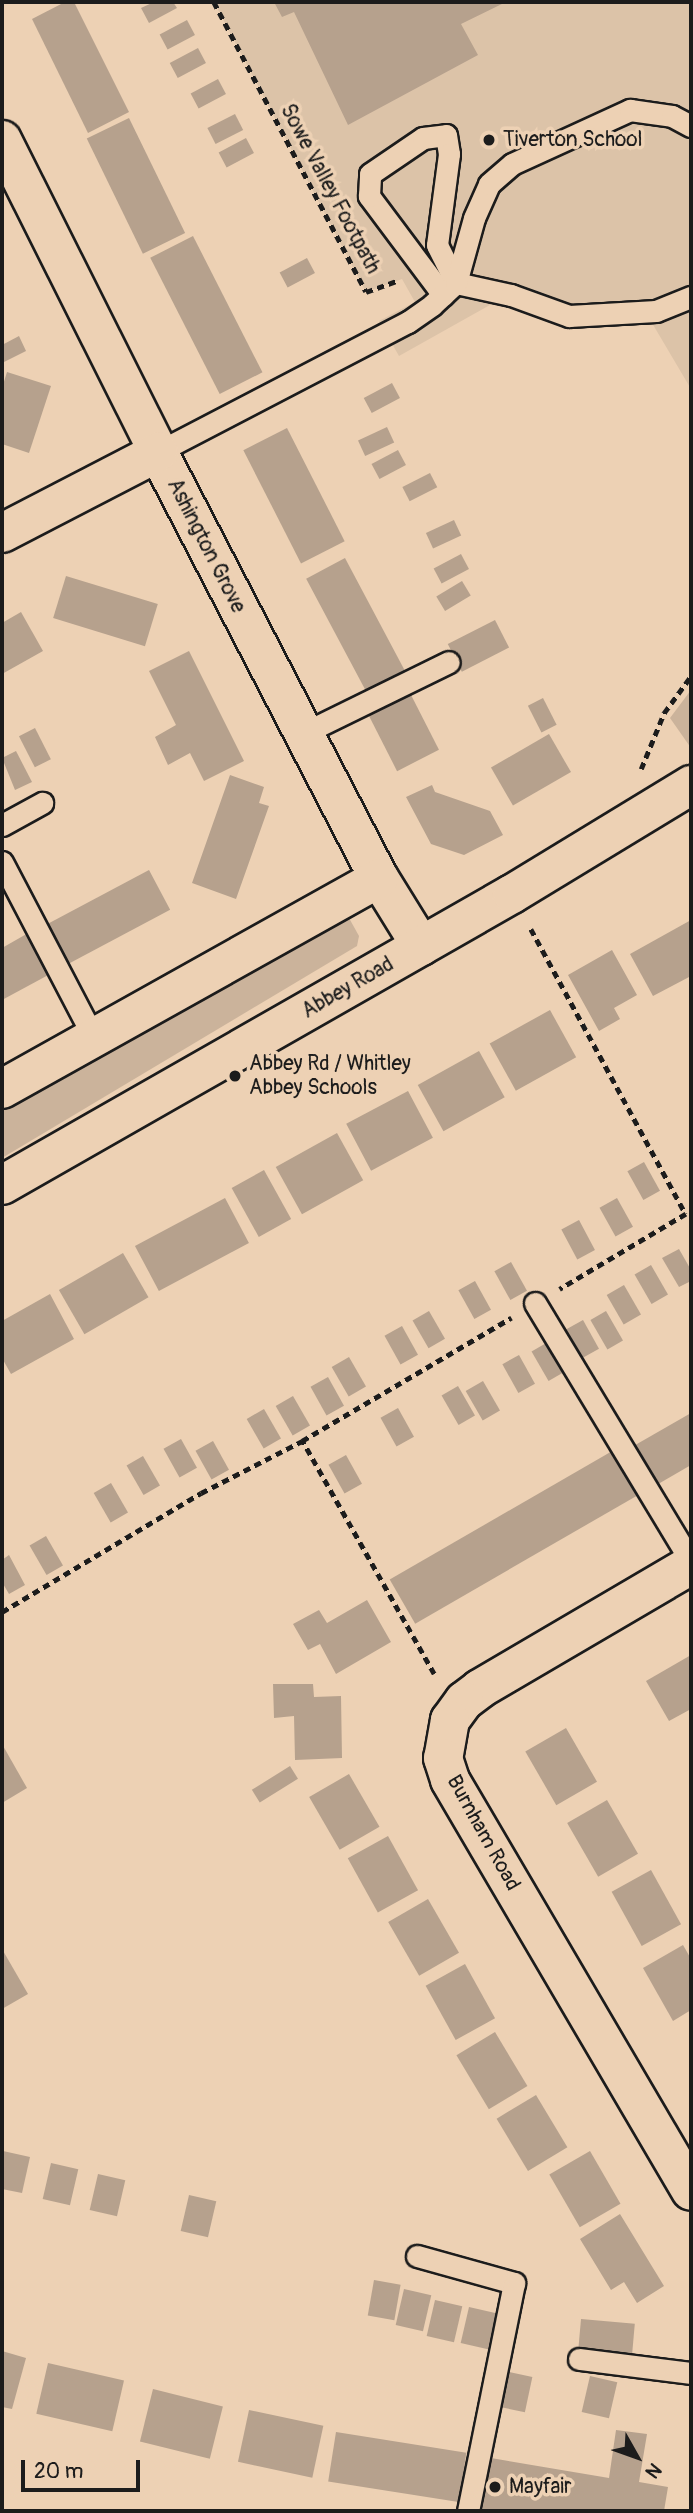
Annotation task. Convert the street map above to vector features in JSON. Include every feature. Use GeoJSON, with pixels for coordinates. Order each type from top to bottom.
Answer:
{"type":"FeatureCollection","features":[{"type":"Feature","properties":{"kind":"street","name":"Ashington Grove"},"geometry":{"type":"LineString","coordinates":[[2,140],[158,452],[379,878],[422,946]]}},
{"type":"Feature","properties":{"kind":"street"},"geometry":{"type":"LineString","coordinates":[[2,533],[158,452]]}},
{"type":"Feature","properties":{"kind":"street","name":"Abbey Road"},"geometry":{"type":"LineString","coordinates":[[2,1185],[512,894],[691,785]]}},
{"type":"Feature","properties":{"kind":"street"},"geometry":{"type":"LineString","coordinates":[[2,1088],[379,878]]}},
{"type":"Feature","properties":{"kind":"street","name":"Burnham Road"},"geometry":{"type":"LineString","coordinates":[[691,1564],[480,1689],[456,1712],[444,1737],[443,1758],[450,1780],[691,2190]]}},
{"type":"Feature","properties":{"kind":"lane"},"geometry":{"type":"LineString","coordinates":[[158,452],[408,322],[450,289],[474,218],[489,184],[512,164],[630,110],[672,116],[691,126]]}},
{"type":"Feature","properties":{"kind":"lane"},"geometry":{"type":"LineString","coordinates":[[450,289],[437,245],[449,154],[446,135],[423,138],[370,174],[369,195],[450,289],[511,295],[569,316],[656,311],[691,297]]}},
{"type":"Feature","properties":{"kind":"lane"},"geometry":{"type":"LineString","coordinates":[[304,733],[449,662]]}},
{"type":"Feature","properties":{"kind":"lane"},"geometry":{"type":"LineString","coordinates":[[2,825],[41,803]]}},
{"type":"Feature","properties":{"kind":"lane"},"geometry":{"type":"LineString","coordinates":[[2,862],[94,1038]]}},
{"type":"Feature","properties":{"kind":"lane"},"geometry":{"type":"LineString","coordinates":[[535,1303],[691,1564]]}},
{"type":"Feature","properties":{"kind":"lane"},"geometry":{"type":"LineString","coordinates":[[417,2256],[514,2283],[468,2511]]}},
{"type":"Feature","properties":{"kind":"lane"},"geometry":{"type":"LineString","coordinates":[[579,2359],[691,2373]]}},
{"type":"Feature","properties":{"kind":"path","name":"Sowe Valley Footpath"},"geometry":{"type":"LineString","coordinates":[[214,2],[366,292],[402,279]]}},
{"type":"Feature","properties":{"kind":"path"},"geometry":{"type":"LineString","coordinates":[[627,824],[644,758],[664,713],[691,676]]}},
{"type":"Feature","properties":{"kind":"path"},"geometry":{"type":"LineString","coordinates":[[2,1612],[201,1493],[302,1441],[688,1212],[512,894]]}},
{"type":"Feature","properties":{"kind":"path"},"geometry":{"type":"LineString","coordinates":[[302,1441],[456,1712]]}},
{"type":"Feature","properties":{"kind":"shaded area","name":"Tiverton School"},"geometry":{"type":"Polygon","coordinates":[[[214,2],[691,2],[691,389],[642,306],[591,311],[506,296],[399,356],[379,321],[415,302],[402,279],[366,292],[214,2]]]}},
{"type":"Feature","properties":{"kind":"shaded area"},"geometry":{"type":"Polygon","coordinates":[[[691,690],[691,748],[670,718],[691,690]]]}},
{"type":"Feature","properties":{"kind":"shaded area"},"geometry":{"type":"Polygon","coordinates":[[[341,916],[349,918],[359,936],[357,946],[2,1158],[2,1104],[341,916]]]}},
{"type":"Feature","properties":{"kind":"building"},"geometry":{"type":"Polygon","coordinates":[[[65,2],[74,2],[129,112],[88,133],[32,19],[65,2]]]}},
{"type":"Feature","properties":{"kind":"building"},"geometry":{"type":"Polygon","coordinates":[[[154,2],[173,2],[177,8],[149,23],[141,8],[154,2]]]}},
{"type":"Feature","properties":{"kind":"building"},"geometry":{"type":"Polygon","coordinates":[[[274,2],[506,2],[461,24],[478,55],[348,125],[294,12],[282,17],[274,2]]]}},
{"type":"Feature","properties":{"kind":"building"},"geometry":{"type":"Polygon","coordinates":[[[187,20],[195,35],[168,50],[160,35],[187,20]]]}},
{"type":"Feature","properties":{"kind":"building"},"geometry":{"type":"Polygon","coordinates":[[[198,48],[206,63],[178,78],[170,63],[198,48]]]}},
{"type":"Feature","properties":{"kind":"building"},"geometry":{"type":"Polygon","coordinates":[[[218,79],[226,94],[199,109],[191,94],[218,79]]]}},
{"type":"Feature","properties":{"kind":"building"},"geometry":{"type":"Polygon","coordinates":[[[235,114],[243,130],[216,144],[207,128],[235,114]]]}},
{"type":"Feature","properties":{"kind":"building"},"geometry":{"type":"Polygon","coordinates":[[[129,118],[185,233],[143,254],[87,139],[129,118]]]}},
{"type":"Feature","properties":{"kind":"building"},"geometry":{"type":"Polygon","coordinates":[[[246,138],[254,153],[227,168],[219,153],[246,138]]]}},
{"type":"Feature","properties":{"kind":"building"},"geometry":{"type":"Polygon","coordinates":[[[193,236],[262,372],[220,394],[150,258],[193,236]]]}},
{"type":"Feature","properties":{"kind":"building"},"geometry":{"type":"Polygon","coordinates":[[[307,258],[315,273],[288,288],[280,273],[307,258]]]}},
{"type":"Feature","properties":{"kind":"building"},"geometry":{"type":"Polygon","coordinates":[[[19,336],[26,351],[2,363],[2,345],[19,336]]]}},
{"type":"Feature","properties":{"kind":"building"},"geometry":{"type":"Polygon","coordinates":[[[7,372],[51,386],[29,453],[2,444],[2,388],[7,372]]]}},
{"type":"Feature","properties":{"kind":"building"},"geometry":{"type":"Polygon","coordinates":[[[392,383],[400,398],[372,413],[364,398],[392,383]]]}},
{"type":"Feature","properties":{"kind":"building"},"geometry":{"type":"Polygon","coordinates":[[[387,427],[394,442],[365,456],[358,441],[387,427]]]}},
{"type":"Feature","properties":{"kind":"building"},"geometry":{"type":"Polygon","coordinates":[[[287,428],[345,541],[301,563],[243,450],[287,428]]]}},
{"type":"Feature","properties":{"kind":"building"},"geometry":{"type":"Polygon","coordinates":[[[398,450],[406,465],[379,479],[372,464],[398,450]]]}},
{"type":"Feature","properties":{"kind":"building"},"geometry":{"type":"Polygon","coordinates":[[[430,473],[437,487],[410,501],[402,487],[430,473]]]}},
{"type":"Feature","properties":{"kind":"building"},"geometry":{"type":"Polygon","coordinates":[[[454,520],[461,535],[433,549],[426,533],[454,520]]]}},
{"type":"Feature","properties":{"kind":"building"},"geometry":{"type":"Polygon","coordinates":[[[461,554],[469,569],[442,584],[434,569],[461,554]]]}},
{"type":"Feature","properties":{"kind":"building"},"geometry":{"type":"Polygon","coordinates":[[[345,558],[406,672],[367,693],[306,579],[345,558]]]}},
{"type":"Feature","properties":{"kind":"building"},"geometry":{"type":"Polygon","coordinates":[[[66,576],[158,604],[145,646],[53,618],[66,576]]]}},
{"type":"Feature","properties":{"kind":"building"},"geometry":{"type":"Polygon","coordinates":[[[462,581],[471,596],[445,611],[436,596],[462,581]]]}},
{"type":"Feature","properties":{"kind":"building"},"geometry":{"type":"Polygon","coordinates":[[[21,612],[43,651],[2,674],[2,623],[21,612]]]}},
{"type":"Feature","properties":{"kind":"building"},"geometry":{"type":"Polygon","coordinates":[[[495,620],[509,648],[462,672],[448,644],[495,620]]]}},
{"type":"Feature","properties":{"kind":"building"},"geometry":{"type":"Polygon","coordinates":[[[189,651],[244,761],[204,781],[190,753],[168,765],[155,737],[176,725],[149,671],[189,651]]]}},
{"type":"Feature","properties":{"kind":"building"},"geometry":{"type":"Polygon","coordinates":[[[409,691],[439,750],[397,771],[367,712],[409,691]]]}},
{"type":"Feature","properties":{"kind":"building"},"geometry":{"type":"Polygon","coordinates":[[[543,698],[557,725],[541,732],[528,706],[543,698]]]}},
{"type":"Feature","properties":{"kind":"building"},"geometry":{"type":"Polygon","coordinates":[[[35,728],[51,759],[35,767],[19,736],[35,728]]]}},
{"type":"Feature","properties":{"kind":"building"},"geometry":{"type":"Polygon","coordinates":[[[549,734],[571,772],[513,806],[491,768],[549,734]]]}},
{"type":"Feature","properties":{"kind":"building"},"geometry":{"type":"Polygon","coordinates":[[[16,751],[32,782],[15,790],[2,758],[16,751]]]}},
{"type":"Feature","properties":{"kind":"building"},"geometry":{"type":"Polygon","coordinates":[[[230,775],[264,787],[259,803],[269,806],[236,899],[192,883],[230,775]]]}},
{"type":"Feature","properties":{"kind":"building"},"geometry":{"type":"Polygon","coordinates":[[[432,785],[435,792],[490,811],[503,835],[464,855],[431,844],[406,797],[432,785]]]}},
{"type":"Feature","properties":{"kind":"building"},"geometry":{"type":"Polygon","coordinates":[[[149,870],[170,910],[62,967],[40,928],[149,870]]]}},
{"type":"Feature","properties":{"kind":"building"},"geometry":{"type":"Polygon","coordinates":[[[691,920],[691,976],[653,996],[630,954],[691,920]]]}},
{"type":"Feature","properties":{"kind":"building"},"geometry":{"type":"Polygon","coordinates":[[[30,932],[52,973],[2,1000],[2,948],[30,932]]]}},
{"type":"Feature","properties":{"kind":"building"},"geometry":{"type":"Polygon","coordinates":[[[612,950],[637,995],[614,1008],[620,1019],[599,1031],[568,975],[612,950]]]}},
{"type":"Feature","properties":{"kind":"building"},"geometry":{"type":"Polygon","coordinates":[[[550,1010],[576,1057],[516,1091],[490,1043],[550,1010]]]}},
{"type":"Feature","properties":{"kind":"building"},"geometry":{"type":"Polygon","coordinates":[[[479,1051],[505,1097],[443,1131],[418,1085],[479,1051]]]}},
{"type":"Feature","properties":{"kind":"building"},"geometry":{"type":"Polygon","coordinates":[[[408,1091],[433,1138],[371,1171],[346,1124],[408,1091]]]}},
{"type":"Feature","properties":{"kind":"building"},"geometry":{"type":"Polygon","coordinates":[[[337,1133],[363,1180],[302,1214],[276,1167],[337,1133]]]}},
{"type":"Feature","properties":{"kind":"building"},"geometry":{"type":"Polygon","coordinates":[[[644,1162],[660,1191],[643,1200],[627,1171],[644,1162]]]}},
{"type":"Feature","properties":{"kind":"building"},"geometry":{"type":"Polygon","coordinates":[[[264,1170],[291,1219],[259,1237],[232,1188],[264,1170]]]}},
{"type":"Feature","properties":{"kind":"building"},"geometry":{"type":"Polygon","coordinates":[[[225,1198],[249,1243],[159,1291],[135,1246],[225,1198]]]}},
{"type":"Feature","properties":{"kind":"building"},"geometry":{"type":"Polygon","coordinates":[[[617,1198],[633,1227],[616,1237],[600,1208],[617,1198]]]}},
{"type":"Feature","properties":{"kind":"building"},"geometry":{"type":"Polygon","coordinates":[[[579,1220],[595,1250],[577,1259],[561,1229],[579,1220]]]}},
{"type":"Feature","properties":{"kind":"building"},"geometry":{"type":"Polygon","coordinates":[[[679,1249],[691,1270],[691,1281],[679,1287],[662,1258],[679,1249]]]}},
{"type":"Feature","properties":{"kind":"building"},"geometry":{"type":"Polygon","coordinates":[[[123,1253],[148,1297],[84,1334],[59,1290],[123,1253]]]}},
{"type":"Feature","properties":{"kind":"building"},"geometry":{"type":"Polygon","coordinates":[[[511,1262],[527,1291],[510,1300],[494,1271],[511,1262]]]}},
{"type":"Feature","properties":{"kind":"building"},"geometry":{"type":"Polygon","coordinates":[[[651,1265],[668,1294],[652,1304],[635,1274],[651,1265]]]}},
{"type":"Feature","properties":{"kind":"building"},"geometry":{"type":"Polygon","coordinates":[[[475,1281],[491,1310],[474,1319],[458,1290],[475,1281]]]}},
{"type":"Feature","properties":{"kind":"building"},"geometry":{"type":"Polygon","coordinates":[[[624,1285],[641,1314],[624,1324],[607,1295],[624,1285]]]}},
{"type":"Feature","properties":{"kind":"building"},"geometry":{"type":"Polygon","coordinates":[[[50,1294],[74,1339],[11,1374],[2,1358],[2,1321],[50,1294]]]}},
{"type":"Feature","properties":{"kind":"building"},"geometry":{"type":"Polygon","coordinates":[[[429,1311],[445,1339],[429,1348],[413,1320],[429,1311]]]}},
{"type":"Feature","properties":{"kind":"building"},"geometry":{"type":"Polygon","coordinates":[[[606,1311],[623,1340],[607,1349],[590,1320],[606,1311]]]}},
{"type":"Feature","properties":{"kind":"building"},"geometry":{"type":"Polygon","coordinates":[[[583,1320],[599,1349],[582,1359],[566,1330],[583,1320]]]}},
{"type":"Feature","properties":{"kind":"building"},"geometry":{"type":"Polygon","coordinates":[[[402,1326],[418,1355],[401,1365],[385,1336],[402,1326]]]}},
{"type":"Feature","properties":{"kind":"building"},"geometry":{"type":"Polygon","coordinates":[[[548,1342],[565,1371],[549,1381],[532,1352],[548,1342]]]}},
{"type":"Feature","properties":{"kind":"building"},"geometry":{"type":"Polygon","coordinates":[[[519,1355],[535,1384],[518,1393],[502,1364],[519,1355]]]}},
{"type":"Feature","properties":{"kind":"building"},"geometry":{"type":"Polygon","coordinates":[[[349,1357],[366,1386],[349,1396],[332,1367],[349,1357]]]}},
{"type":"Feature","properties":{"kind":"building"},"geometry":{"type":"Polygon","coordinates":[[[328,1377],[344,1406],[327,1416],[311,1387],[328,1377]]]}},
{"type":"Feature","properties":{"kind":"building"},"geometry":{"type":"Polygon","coordinates":[[[483,1381],[500,1410],[483,1420],[466,1391],[483,1381]]]}},
{"type":"Feature","properties":{"kind":"building"},"geometry":{"type":"Polygon","coordinates":[[[458,1386],[475,1415],[459,1425],[442,1396],[458,1386]]]}},
{"type":"Feature","properties":{"kind":"building"},"geometry":{"type":"Polygon","coordinates":[[[293,1396],[310,1425],[293,1435],[276,1406],[293,1396]]]}},
{"type":"Feature","properties":{"kind":"building"},"geometry":{"type":"Polygon","coordinates":[[[398,1408],[414,1437],[397,1447],[381,1418],[398,1408]]]}},
{"type":"Feature","properties":{"kind":"building"},"geometry":{"type":"Polygon","coordinates":[[[264,1409],[281,1438],[264,1448],[247,1419],[264,1409]]]}},
{"type":"Feature","properties":{"kind":"building"},"geometry":{"type":"Polygon","coordinates":[[[691,1413],[691,1465],[653,1487],[630,1448],[691,1413]]]}},
{"type":"Feature","properties":{"kind":"building"},"geometry":{"type":"Polygon","coordinates":[[[181,1439],[197,1468],[180,1478],[164,1449],[181,1439]]]}},
{"type":"Feature","properties":{"kind":"building"},"geometry":{"type":"Polygon","coordinates":[[[213,1441],[229,1470],[212,1480],[196,1451],[213,1441]]]}},
{"type":"Feature","properties":{"kind":"building"},"geometry":{"type":"Polygon","coordinates":[[[614,1450],[640,1494],[415,1624],[390,1580],[614,1450]]]}},
{"type":"Feature","properties":{"kind":"building"},"geometry":{"type":"Polygon","coordinates":[[[346,1455],[362,1484],[345,1494],[329,1465],[346,1455]]]}},
{"type":"Feature","properties":{"kind":"building"},"geometry":{"type":"Polygon","coordinates":[[[143,1456],[160,1485],[144,1495],[127,1466],[143,1456]]]}},
{"type":"Feature","properties":{"kind":"building"},"geometry":{"type":"Polygon","coordinates":[[[111,1483],[128,1512],[111,1522],[94,1493],[111,1483]]]}},
{"type":"Feature","properties":{"kind":"building"},"geometry":{"type":"Polygon","coordinates":[[[46,1536],[63,1565],[47,1575],[30,1546],[46,1536]]]}},
{"type":"Feature","properties":{"kind":"building"},"geometry":{"type":"Polygon","coordinates":[[[9,1555],[25,1585],[9,1594],[2,1582],[2,1560],[9,1555]]]}},
{"type":"Feature","properties":{"kind":"building"},"geometry":{"type":"Polygon","coordinates":[[[367,1600],[391,1642],[336,1674],[320,1644],[308,1650],[293,1624],[319,1610],[327,1623],[367,1600]]]}},
{"type":"Feature","properties":{"kind":"building"},"geometry":{"type":"Polygon","coordinates":[[[691,1655],[691,1709],[669,1721],[646,1681],[691,1655]]]}},
{"type":"Feature","properties":{"kind":"building"},"geometry":{"type":"Polygon","coordinates":[[[273,1684],[313,1684],[314,1697],[341,1696],[342,1758],[295,1760],[294,1716],[274,1718],[273,1684]]]}},
{"type":"Feature","properties":{"kind":"building"},"geometry":{"type":"Polygon","coordinates":[[[566,1728],[597,1782],[556,1805],[525,1752],[566,1728]]]}},
{"type":"Feature","properties":{"kind":"building"},"geometry":{"type":"Polygon","coordinates":[[[2,1744],[27,1788],[2,1803],[2,1744]]]}},
{"type":"Feature","properties":{"kind":"building"},"geometry":{"type":"Polygon","coordinates":[[[290,1766],[298,1779],[260,1803],[252,1790],[290,1766]]]}},
{"type":"Feature","properties":{"kind":"building"},"geometry":{"type":"Polygon","coordinates":[[[349,1774],[380,1827],[340,1850],[309,1797],[349,1774]]]}},
{"type":"Feature","properties":{"kind":"building"},"geometry":{"type":"Polygon","coordinates":[[[607,1800],[638,1854],[598,1877],[567,1823],[607,1800]]]}},
{"type":"Feature","properties":{"kind":"building"},"geometry":{"type":"Polygon","coordinates":[[[388,1836],[418,1890],[378,1913],[348,1858],[388,1836]]]}},
{"type":"Feature","properties":{"kind":"building"},"geometry":{"type":"Polygon","coordinates":[[[651,1870],[681,1924],[642,1946],[612,1892],[651,1870]]]}},
{"type":"Feature","properties":{"kind":"building"},"geometry":{"type":"Polygon","coordinates":[[[428,1899],[459,1953],[419,1976],[388,1922],[428,1899]]]}},
{"type":"Feature","properties":{"kind":"building"},"geometry":{"type":"Polygon","coordinates":[[[683,1945],[691,1959],[691,2010],[673,2021],[643,1968],[683,1945]]]}},
{"type":"Feature","properties":{"kind":"building"},"geometry":{"type":"Polygon","coordinates":[[[2,1949],[28,1994],[2,2009],[2,1949]]]}},
{"type":"Feature","properties":{"kind":"building"},"geometry":{"type":"Polygon","coordinates":[[[465,1964],[495,2018],[456,2040],[426,1986],[465,1964]]]}},
{"type":"Feature","properties":{"kind":"building"},"geometry":{"type":"Polygon","coordinates":[[[495,2032],[527,2086],[489,2109],[456,2055],[495,2032]]]}},
{"type":"Feature","properties":{"kind":"building"},"geometry":{"type":"Polygon","coordinates":[[[536,2095],[567,2147],[528,2171],[497,2119],[536,2095]]]}},
{"type":"Feature","properties":{"kind":"building"},"geometry":{"type":"Polygon","coordinates":[[[3,2151],[30,2157],[22,2193],[2,2189],[3,2151]]]}},
{"type":"Feature","properties":{"kind":"building"},"geometry":{"type":"Polygon","coordinates":[[[590,2151],[620,2204],[580,2227],[549,2174],[590,2151]]]}},
{"type":"Feature","properties":{"kind":"building"},"geometry":{"type":"Polygon","coordinates":[[[51,2163],[78,2169],[70,2205],[43,2199],[51,2163]]]}},
{"type":"Feature","properties":{"kind":"building"},"geometry":{"type":"Polygon","coordinates":[[[98,2174],[125,2180],[117,2216],[90,2210],[98,2174]]]}},
{"type":"Feature","properties":{"kind":"building"},"geometry":{"type":"Polygon","coordinates":[[[189,2195],[216,2201],[208,2237],[181,2231],[189,2195]]]}},
{"type":"Feature","properties":{"kind":"building"},"geometry":{"type":"Polygon","coordinates":[[[620,2214],[664,2286],[637,2303],[624,2282],[611,2290],[580,2239],[620,2214]]]}},
{"type":"Feature","properties":{"kind":"building"},"geometry":{"type":"Polygon","coordinates":[[[374,2280],[401,2285],[394,2320],[368,2315],[374,2280]]]}},
{"type":"Feature","properties":{"kind":"building"},"geometry":{"type":"Polygon","coordinates":[[[404,2289],[431,2295],[423,2331],[396,2325],[404,2289]]]}},
{"type":"Feature","properties":{"kind":"building"},"geometry":{"type":"Polygon","coordinates":[[[435,2300],[462,2306],[454,2342],[427,2336],[435,2300]]]}},
{"type":"Feature","properties":{"kind":"building"},"geometry":{"type":"Polygon","coordinates":[[[469,2307],[496,2313],[488,2349],[461,2343],[469,2307]]]}},
{"type":"Feature","properties":{"kind":"building"},"geometry":{"type":"Polygon","coordinates":[[[581,2319],[635,2324],[632,2359],[578,2354],[581,2319]]]}},
{"type":"Feature","properties":{"kind":"building"},"geometry":{"type":"Polygon","coordinates":[[[2,2351],[26,2358],[12,2409],[2,2407],[2,2351]]]}},
{"type":"Feature","properties":{"kind":"building"},"geometry":{"type":"Polygon","coordinates":[[[48,2363],[124,2381],[112,2431],[36,2414],[48,2363]]]}},
{"type":"Feature","properties":{"kind":"building"},"geometry":{"type":"Polygon","coordinates":[[[504,2371],[532,2377],[525,2412],[497,2406],[504,2371]]]}},
{"type":"Feature","properties":{"kind":"building"},"geometry":{"type":"Polygon","coordinates":[[[590,2376],[617,2382],[609,2418],[582,2412],[590,2376]]]}},
{"type":"Feature","properties":{"kind":"building"},"geometry":{"type":"Polygon","coordinates":[[[153,2389],[223,2406],[210,2459],[140,2441],[153,2389]]]}},
{"type":"Feature","properties":{"kind":"building"},"geometry":{"type":"Polygon","coordinates":[[[249,2410],[323,2426],[312,2478],[238,2462],[249,2410]]]}},
{"type":"Feature","properties":{"kind":"building"},"geometry":{"type":"Polygon","coordinates":[[[616,2430],[647,2434],[639,2482],[668,2487],[664,2511],[476,2511],[485,2457],[609,2478],[616,2430]]]}},
{"type":"Feature","properties":{"kind":"building"},"geometry":{"type":"Polygon","coordinates":[[[336,2432],[466,2453],[459,2502],[328,2481],[336,2432]]]}},
{"type":"Feature","properties":{"kind":"place","name":"Tiverton School"},"geometry":{"type":"Point","coordinates":[489,140]}},
{"type":"Feature","properties":{"kind":"place","name":"Abbey Rd / Whitley Abbey Schools"},"geometry":{"type":"Point","coordinates":[235,1076]}},
{"type":"Feature","properties":{"kind":"place","name":"Mayfair"},"geometry":{"type":"Point","coordinates":[495,2487]}}]}
